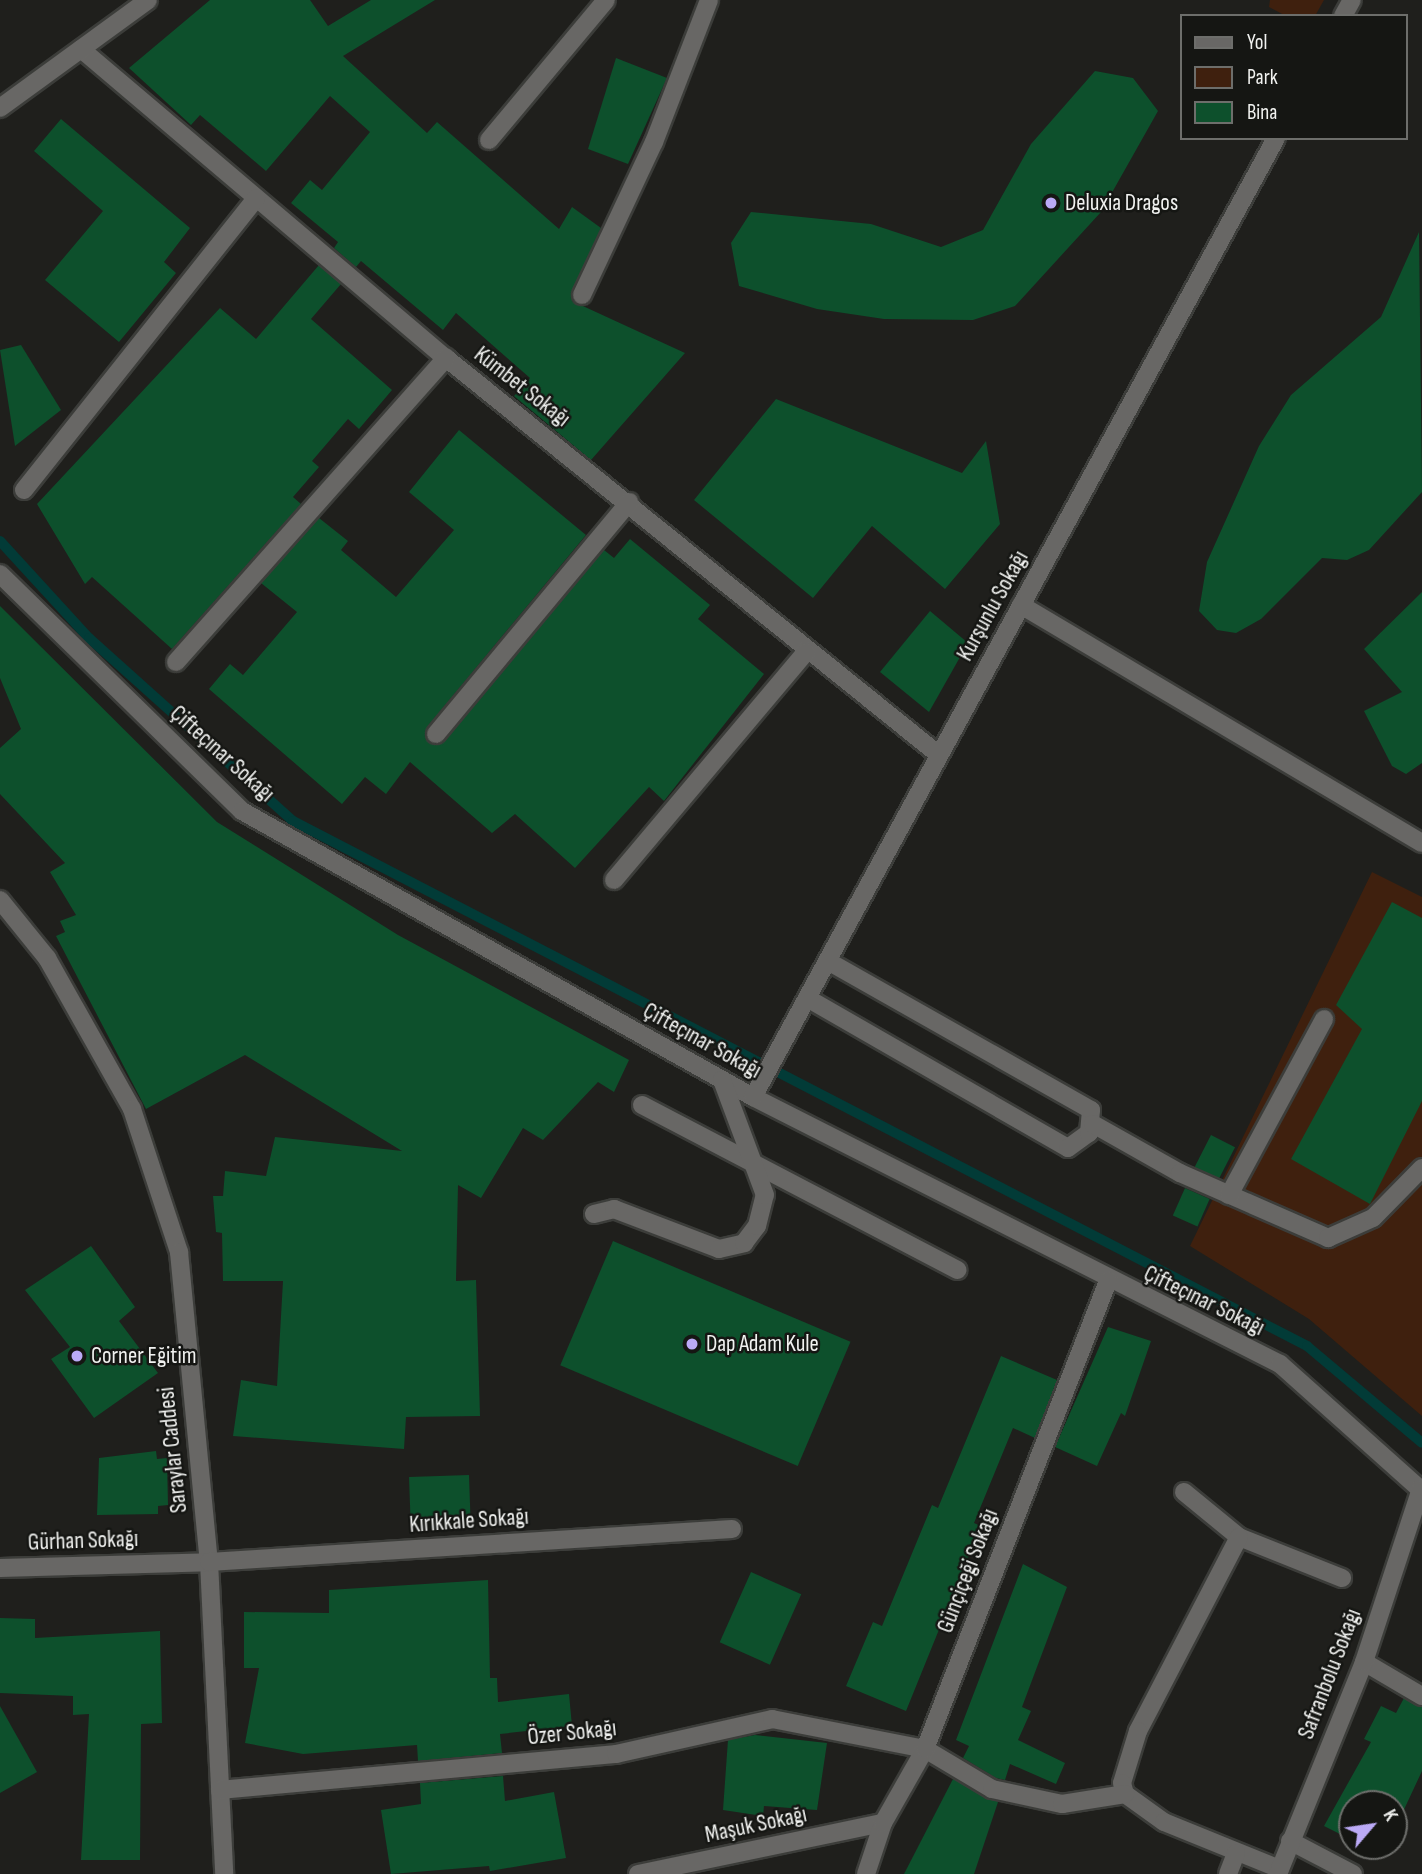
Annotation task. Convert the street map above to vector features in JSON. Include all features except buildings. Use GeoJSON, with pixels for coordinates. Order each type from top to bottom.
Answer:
{"type":"FeatureCollection","features":[{"type":"Feature","properties":{"kind":"street"},"geometry":{"type":"LineString","coordinates":[[0,108],[148,0]]}},
{"type":"Feature","properties":{"kind":"street"},"geometry":{"type":"LineString","coordinates":[[489,140],[606,0]]}},
{"type":"Feature","properties":{"kind":"street"},"geometry":{"type":"LineString","coordinates":[[582,295],[653,142],[709,0]]}},
{"type":"Feature","properties":{"kind":"street","name":"Kümbet Sokağı"},"geometry":{"type":"LineString","coordinates":[[80,49],[446,358],[629,502],[806,652],[939,755]]}},
{"type":"Feature","properties":{"kind":"street","name":"Kurşunlu Sokağı"},"geometry":{"type":"LineString","coordinates":[[753,1097],[1275,140]]}},
{"type":"Feature","properties":{"kind":"street"},"geometry":{"type":"LineString","coordinates":[[24,490],[256,198]]}},
{"type":"Feature","properties":{"kind":"street"},"geometry":{"type":"LineString","coordinates":[[176,662],[446,358]]}},
{"type":"Feature","properties":{"kind":"street"},"geometry":{"type":"LineString","coordinates":[[436,734],[629,502]]}},
{"type":"Feature","properties":{"kind":"street","name":"Çifteçınar Sokağı"},"geometry":{"type":"LineString","coordinates":[[0,574],[242,811],[753,1097],[1108,1282],[1280,1364],[1421,1490]]}},
{"type":"Feature","properties":{"kind":"street"},"geometry":{"type":"LineString","coordinates":[[1021,605],[1422,843]]}},
{"type":"Feature","properties":{"kind":"street"},"geometry":{"type":"LineString","coordinates":[[614,880],[806,652]]}},
{"type":"Feature","properties":{"kind":"street","name":"Saraylar Caddesi"},"geometry":{"type":"LineString","coordinates":[[0,900],[47,958],[132,1109],[179,1252],[209,1562],[224,1874]]}},
{"type":"Feature","properties":{"kind":"street"},"geometry":{"type":"LineString","coordinates":[[807,998],[1068,1148],[1081,1143],[1093,1124],[1091,1110],[828,961]]}},
{"type":"Feature","properties":{"kind":"street"},"geometry":{"type":"LineString","coordinates":[[1229,1195],[1324,1019]]}},
{"type":"Feature","properties":{"kind":"street"},"geometry":{"type":"LineString","coordinates":[[594,1214],[614,1209],[697,1245],[735,1248],[757,1226],[765,1195],[722,1080]]}},
{"type":"Feature","properties":{"kind":"street"},"geometry":{"type":"LineString","coordinates":[[642,1105],[957,1270]]}},
{"type":"Feature","properties":{"kind":"street"},"geometry":{"type":"LineString","coordinates":[[1093,1124],[1229,1195],[1328,1238],[1373,1218],[1422,1168]]}},
{"type":"Feature","properties":{"kind":"street","name":"Günçiçeği Sokağı"},"geometry":{"type":"LineString","coordinates":[[866,1874],[883,1824],[925,1749],[1108,1282]]}},
{"type":"Feature","properties":{"kind":"street","name":"Safranbolu Sokağı"},"geometry":{"type":"LineString","coordinates":[[1279,1872],[1364,1662],[1421,1490]]}},
{"type":"Feature","properties":{"kind":"street"},"geometry":{"type":"LineString","coordinates":[[1184,1492],[1239,1537],[1342,1578]]}},
{"type":"Feature","properties":{"kind":"street","name":"Kırıkkale Sokağı"},"geometry":{"type":"LineString","coordinates":[[209,1562],[732,1529]]}},
{"type":"Feature","properties":{"kind":"street"},"geometry":{"type":"LineString","coordinates":[[1239,1537],[1138,1731],[1125,1794],[1164,1822],[1279,1872]]}},
{"type":"Feature","properties":{"kind":"street","name":"Gürhan Sokağı"},"geometry":{"type":"LineString","coordinates":[[0,1568],[209,1562]]}},
{"type":"Feature","properties":{"kind":"street"},"geometry":{"type":"LineString","coordinates":[[1364,1662],[1422,1696]]}},
{"type":"Feature","properties":{"kind":"street","name":"Özer Sokağı"},"geometry":{"type":"LineString","coordinates":[[220,1790],[615,1754],[772,1719],[925,1749],[992,1789],[1062,1804],[1125,1794]]}},
{"type":"Feature","properties":{"kind":"street","name":"Maşuk Sokağı"},"geometry":{"type":"LineString","coordinates":[[638,1874],[883,1824]]}},
{"type":"Feature","properties":{"kind":"street"},"geometry":{"type":"LineString","coordinates":[[1290,1841],[1353,1874]]}},
{"type":"Feature","properties":{"kind":"street"},"geometry":{"type":"LineString","coordinates":[[1228,1874],[1236,1853]]}},
{"type":"Feature","properties":{"kind":"green space"},"geometry":{"type":"Polygon","coordinates":[[[1270,0],[1324,0],[1316,14],[1282,14],[1269,7],[1270,0]]]}},
{"type":"Feature","properties":{"kind":"green space"},"geometry":{"type":"Polygon","coordinates":[[[1372,872],[1422,897],[1422,1416],[1309,1319],[1190,1246],[1372,872]]]}},
{"type":"Feature","properties":{"kind":"waterway"},"geometry":{"type":"LineString","coordinates":[[0,541],[89,638],[293,821],[1307,1346],[1422,1443]]}},
{"type":"Feature","properties":{"kind":"place","name":"Deluxia Dragos"},"geometry":{"type":"Point","coordinates":[1051,203]}},
{"type":"Feature","properties":{"kind":"place","name":"Dap Adam Kule"},"geometry":{"type":"Point","coordinates":[692,1344]}},
{"type":"Feature","properties":{"kind":"place","name":"Corner Eğitim"},"geometry":{"type":"Point","coordinates":[77,1356]}}]}
